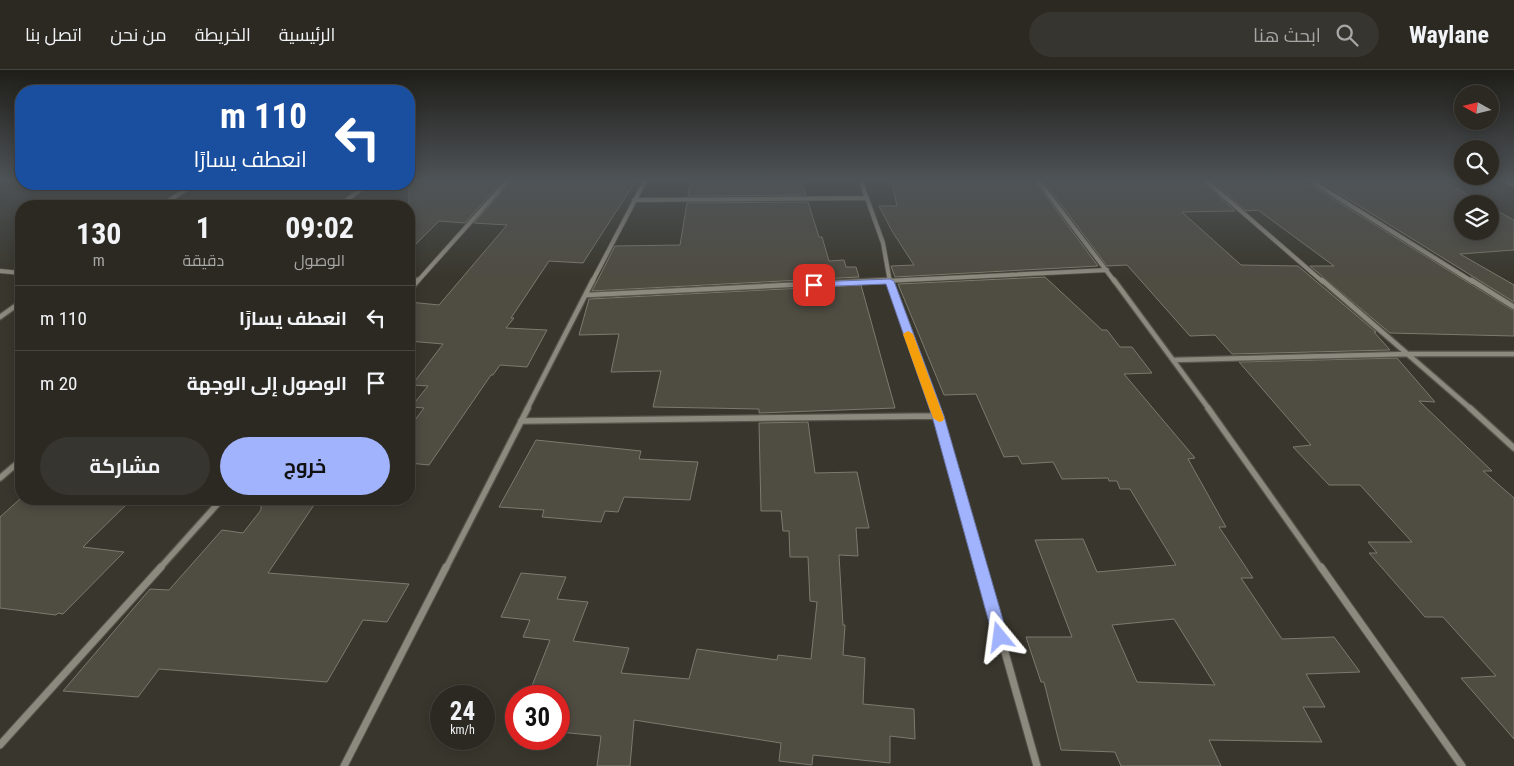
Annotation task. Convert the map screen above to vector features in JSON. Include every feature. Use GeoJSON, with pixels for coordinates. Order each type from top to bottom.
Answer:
{"type":"FeatureCollection","features":[{"type":"Feature","properties":{"kind":"street"},"geometry":{"type":"LineString","coordinates":[[415,284],[480,211]]}},
{"type":"Feature","properties":{"kind":"street"},"geometry":{"type":"LineString","coordinates":[[344,766],[628,211]]}},
{"type":"Feature","properties":{"kind":"street"},"geometry":{"type":"LineString","coordinates":[[871,211],[883,243],[890,281],[938,416],[1037,766]]}},
{"type":"Feature","properties":{"kind":"street"},"geometry":{"type":"LineString","coordinates":[[1062,211],[1174,360],[1462,766]]}},
{"type":"Feature","properties":{"kind":"street"},"geometry":{"type":"LineString","coordinates":[[1242,211],[1514,448]]}},
{"type":"Feature","properties":{"kind":"street"},"geometry":{"type":"LineString","coordinates":[[1360,211],[1514,307]]}},
{"type":"Feature","properties":{"kind":"street"},"geometry":{"type":"LineString","coordinates":[[587,294],[1107,270]]}},
{"type":"Feature","properties":{"kind":"street"},"geometry":{"type":"LineString","coordinates":[[0,271],[15,272]]}},
{"type":"Feature","properties":{"kind":"street"},"geometry":{"type":"LineString","coordinates":[[0,317],[15,306]]}},
{"type":"Feature","properties":{"kind":"street"},"geometry":{"type":"LineString","coordinates":[[1174,360],[1408,354],[1514,354]]}},
{"type":"Feature","properties":{"kind":"street"},"geometry":{"type":"LineString","coordinates":[[521,421],[938,416]]}},
{"type":"Feature","properties":{"kind":"street"},"geometry":{"type":"LineString","coordinates":[[0,478],[15,465]]}},
{"type":"Feature","properties":{"kind":"street"},"geometry":{"type":"LineString","coordinates":[[0,745],[217,505]]}},
{"type":"Feature","properties":{"kind":"building"},"geometry":{"type":"Polygon","coordinates":[[[415,211],[475,211],[465,223],[439,221],[415,245],[415,211]]]}},
{"type":"Feature","properties":{"kind":"building"},"geometry":{"type":"Polygon","coordinates":[[[484,211],[616,211],[583,263],[549,261],[511,318],[514,318],[506,328],[547,330],[527,367],[500,365],[491,375],[429,465],[415,464],[415,420],[424,408],[415,407],[415,402],[428,386],[415,385],[415,381],[443,344],[415,342],[415,303],[439,305],[507,225],[474,223],[484,211]]]}},
{"type":"Feature","properties":{"kind":"building"},"geometry":{"type":"Polygon","coordinates":[[[686,211],[811,211],[819,237],[822,237],[829,261],[844,260],[846,267],[856,267],[859,277],[592,291],[615,246],[680,245],[686,211]]]}},
{"type":"Feature","properties":{"kind":"building"},"geometry":{"type":"Polygon","coordinates":[[[882,211],[1057,211],[1098,266],[895,277],[891,266],[914,265],[882,211]]]}},
{"type":"Feature","properties":{"kind":"building"},"geometry":{"type":"Polygon","coordinates":[[[1066,211],[1210,211],[1182,212],[1241,265],[1298,266],[1376,332],[1374,332],[1390,350],[1232,354],[1215,335],[1190,336],[1127,265],[1107,266],[1066,211]]]}},
{"type":"Feature","properties":{"kind":"building"},"geometry":{"type":"Polygon","coordinates":[[[1260,211],[1354,211],[1514,311],[1514,336],[1390,333],[1310,266],[1334,266],[1260,211]]]}},
{"type":"Feature","properties":{"kind":"building"},"geometry":{"type":"Polygon","coordinates":[[[1368,211],[1454,211],[1454,240],[1499,240],[1499,212],[1514,220],[1514,250],[1460,254],[1514,285],[1514,302],[1368,211]]]}},
{"type":"Feature","properties":{"kind":"building"},"geometry":{"type":"Polygon","coordinates":[[[1045,277],[1102,330],[1107,330],[1120,347],[1132,347],[1152,373],[1124,374],[1195,458],[1188,459],[1226,527],[1219,527],[1253,578],[1241,578],[1282,639],[1334,637],[1360,672],[1306,674],[1325,707],[1303,707],[1322,742],[1209,740],[1221,766],[1121,766],[1115,752],[1061,750],[1044,682],[1041,682],[1026,637],[1072,637],[1035,540],[1083,539],[1097,572],[1176,565],[1130,489],[1120,489],[1117,481],[1109,481],[1108,478],[1062,479],[1053,462],[1022,464],[1018,456],[1004,457],[976,394],[944,395],[898,284],[1045,277]],[[1174,619],[1112,625],[1137,682],[1215,685],[1174,619]]]}},
{"type":"Feature","properties":{"kind":"building"},"geometry":{"type":"Polygon","coordinates":[[[861,285],[895,408],[759,413],[759,409],[653,407],[661,371],[611,372],[619,334],[579,335],[589,299],[861,285]]]}},
{"type":"Feature","properties":{"kind":"building"},"geometry":{"type":"Polygon","coordinates":[[[1397,358],[1435,402],[1419,401],[1492,471],[1483,471],[1514,498],[1514,739],[1461,678],[1496,676],[1443,617],[1425,617],[1369,553],[1377,553],[1368,542],[1412,542],[1360,485],[1329,485],[1293,447],[1311,445],[1239,362],[1397,358]]]}},
{"type":"Feature","properties":{"kind":"building"},"geometry":{"type":"Polygon","coordinates":[[[808,422],[815,473],[857,472],[869,528],[856,528],[858,556],[839,555],[843,625],[845,625],[843,655],[865,658],[863,704],[914,709],[915,739],[890,736],[890,763],[813,755],[812,765],[779,761],[781,743],[634,720],[630,766],[597,766],[601,736],[570,733],[570,685],[532,685],[550,640],[523,637],[530,620],[501,617],[521,573],[566,577],[557,599],[588,602],[573,641],[629,648],[621,673],[689,679],[697,649],[777,660],[778,655],[811,659],[817,602],[810,601],[808,557],[790,557],[789,531],[783,531],[781,511],[761,511],[759,423],[808,422]]]}},
{"type":"Feature","properties":{"kind":"building"},"geometry":{"type":"Polygon","coordinates":[[[536,440],[641,451],[639,459],[698,462],[690,500],[624,497],[618,512],[605,511],[601,522],[542,517],[544,510],[499,507],[536,440]]]}},
{"type":"Feature","properties":{"kind":"building"},"geometry":{"type":"Polygon","coordinates":[[[15,504],[126,505],[83,547],[124,552],[63,614],[58,613],[56,615],[0,608],[0,517],[15,504]]]}},
{"type":"Feature","properties":{"kind":"building"},"geometry":{"type":"Polygon","coordinates":[[[261,505],[314,505],[268,573],[409,584],[387,622],[363,620],[327,682],[159,669],[138,697],[63,691],[150,589],[169,590],[222,530],[243,533],[261,510],[261,505]]]}},
{"type":"Feature","properties":{"kind":"slow traffic"},"geometry":{"type":"LineString","coordinates":[[908,334],[939,418]]}},
{"type":"Feature","properties":{"kind":"route"},"geometry":{"type":"LineString","coordinates":[[814,285],[890,281],[938,416],[1000,637]]}}]}
